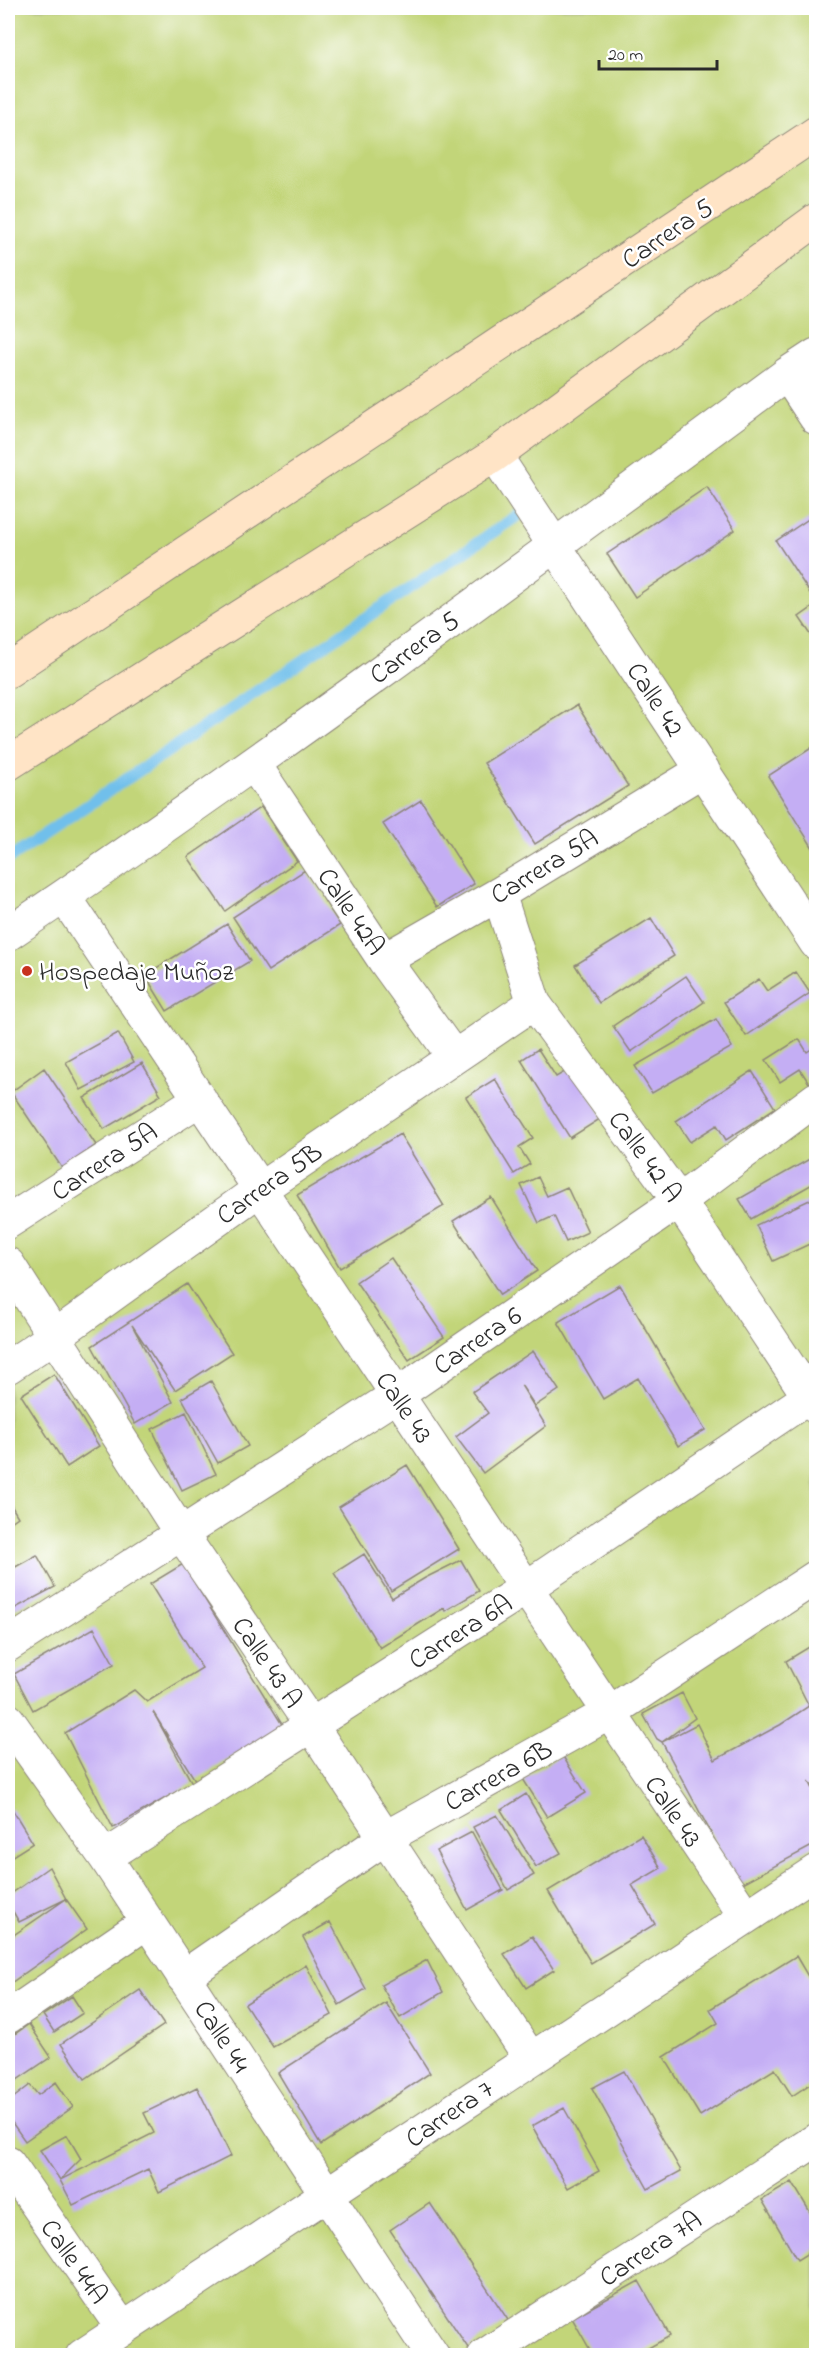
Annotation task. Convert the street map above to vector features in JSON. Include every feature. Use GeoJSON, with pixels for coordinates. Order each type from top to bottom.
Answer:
{"type":"FeatureCollection","features":[{"type":"Feature","properties":{"kind":"main road","name":"Carrera 5"},"geometry":{"type":"LineString","coordinates":[[8,671],[816,133]]}},
{"type":"Feature","properties":{"kind":"main road"},"geometry":{"type":"LineString","coordinates":[[8,764],[495,455],[816,220]]}},
{"type":"Feature","properties":{"kind":"street","name":"Carrera 5"},"geometry":{"type":"LineString","coordinates":[[8,934],[254,764],[816,355]]}},
{"type":"Feature","properties":{"kind":"street"},"geometry":{"type":"LineString","coordinates":[[788,374],[816,418]]}},
{"type":"Feature","properties":{"kind":"street","name":"Calle 42"},"geometry":{"type":"LineString","coordinates":[[495,455],[816,943]]}},
{"type":"Feature","properties":{"kind":"street","name":"Calle 42A"},"geometry":{"type":"LineString","coordinates":[[254,764],[384,960],[454,1056]]}},
{"type":"Feature","properties":{"kind":"street","name":"Carrera 5A"},"geometry":{"type":"LineString","coordinates":[[384,960],[499,894],[703,770]]}},
{"type":"Feature","properties":{"kind":"street","name":"Calle 42 A"},"geometry":{"type":"LineString","coordinates":[[499,894],[534,1003],[679,1201],[813,1402]]}},
{"type":"Feature","properties":{"kind":"street","name":"Calle 43"},"geometry":{"type":"LineString","coordinates":[[64,896],[746,1917]]}},
{"type":"Feature","properties":{"kind":"street","name":"Carrera 5B"},"geometry":{"type":"LineString","coordinates":[[8,1367],[260,1189],[534,1003]]}},
{"type":"Feature","properties":{"kind":"street","name":"Carrera 5A"},"geometry":{"type":"LineString","coordinates":[[8,1222],[200,1099]]}},
{"type":"Feature","properties":{"kind":"street","name":"Carrera 6"},"geometry":{"type":"LineString","coordinates":[[8,1645],[180,1532],[397,1395],[679,1201],[816,1099]]}},
{"type":"Feature","properties":{"kind":"street","name":"Calle 43 A"},"geometry":{"type":"LineString","coordinates":[[8,1264],[180,1532],[311,1725],[531,2059]]}},
{"type":"Feature","properties":{"kind":"street","name":"Carrera 6A"},"geometry":{"type":"LineString","coordinates":[[105,1857],[813,1402]]}},
{"type":"Feature","properties":{"kind":"street","name":"Carrera 6B"},"geometry":{"type":"LineString","coordinates":[[183,1977],[385,1838],[609,1713],[816,1577]]}},
{"type":"Feature","properties":{"kind":"street","name":"Calle 44"},"geometry":{"type":"LineString","coordinates":[[8,1720],[105,1857],[434,2355]]}},
{"type":"Feature","properties":{"kind":"street","name":"Carrera 7"},"geometry":{"type":"LineString","coordinates":[[82,2355],[816,1871]]}},
{"type":"Feature","properties":{"kind":"street"},"geometry":{"type":"LineString","coordinates":[[8,2017],[147,1922]]}},
{"type":"Feature","properties":{"kind":"street","name":"Carrera 7A"},"geometry":{"type":"LineString","coordinates":[[484,2355],[816,2140]]}},
{"type":"Feature","properties":{"kind":"street","name":"Calle 44A"},"geometry":{"type":"LineString","coordinates":[[8,2163],[123,2329]]}},
{"type":"Feature","properties":{"kind":"green space"},"geometry":{"type":"Polygon","coordinates":[[[8,8],[816,8],[816,2355],[8,2356],[8,8]]]}},
{"type":"Feature","properties":{"kind":"building"},"geometry":{"type":"Polygon","coordinates":[[[707,487],[735,530],[635,597],[607,554],[707,487]]]}},
{"type":"Feature","properties":{"kind":"building"},"geometry":{"type":"Polygon","coordinates":[[[816,514],[816,600],[815,601],[776,541],[816,514]]]}},
{"type":"Feature","properties":{"kind":"building"},"geometry":{"type":"Polygon","coordinates":[[[816,605],[816,642],[799,617],[816,605]]]}},
{"type":"Feature","properties":{"kind":"building"},"geometry":{"type":"Polygon","coordinates":[[[577,705],[628,786],[535,844],[484,763],[577,705]]]}},
{"type":"Feature","properties":{"kind":"building"},"geometry":{"type":"Polygon","coordinates":[[[816,745],[816,853],[768,776],[816,745]]]}},
{"type":"Feature","properties":{"kind":"building"},"geometry":{"type":"Polygon","coordinates":[[[421,800],[474,884],[437,907],[383,824],[421,800]]]}},
{"type":"Feature","properties":{"kind":"building"},"geometry":{"type":"Polygon","coordinates":[[[261,807],[297,861],[225,911],[188,857],[261,807]]]}},
{"type":"Feature","properties":{"kind":"building"},"geometry":{"type":"Polygon","coordinates":[[[305,870],[340,925],[268,971],[233,917],[305,870]]]}},
{"type":"Feature","properties":{"kind":"building"},"geometry":{"type":"Polygon","coordinates":[[[651,918],[674,956],[599,1003],[575,965],[651,918]]]}},
{"type":"Feature","properties":{"kind":"building"},"geometry":{"type":"Polygon","coordinates":[[[227,924],[250,961],[167,1011],[145,975],[227,924]]]}},
{"type":"Feature","properties":{"kind":"building"},"geometry":{"type":"Polygon","coordinates":[[[796,972],[810,993],[746,1036],[724,1002],[759,979],[767,991],[796,972]]]}},
{"type":"Feature","properties":{"kind":"building"},"geometry":{"type":"Polygon","coordinates":[[[686,976],[704,1002],[631,1052],[613,1026],[686,976]]]}},
{"type":"Feature","properties":{"kind":"building"},"geometry":{"type":"Polygon","coordinates":[[[716,1019],[732,1047],[652,1093],[635,1066],[716,1019]]]}},
{"type":"Feature","properties":{"kind":"building"},"geometry":{"type":"Polygon","coordinates":[[[118,1033],[134,1062],[81,1090],[66,1062],[118,1033]]]}},
{"type":"Feature","properties":{"kind":"building"},"geometry":{"type":"Polygon","coordinates":[[[799,1039],[807,1052],[816,1046],[816,1077],[809,1083],[800,1069],[780,1082],[766,1060],[799,1039]]]}},
{"type":"Feature","properties":{"kind":"building"},"geometry":{"type":"Polygon","coordinates":[[[538,1049],[556,1077],[573,1067],[603,1117],[570,1138],[521,1060],[538,1049]]]}},
{"type":"Feature","properties":{"kind":"building"},"geometry":{"type":"Polygon","coordinates":[[[142,1063],[161,1095],[104,1129],[84,1098],[142,1063]]]}},
{"type":"Feature","properties":{"kind":"building"},"geometry":{"type":"Polygon","coordinates":[[[44,1068],[96,1145],[62,1168],[11,1092],[44,1068]]]}},
{"type":"Feature","properties":{"kind":"building"},"geometry":{"type":"Polygon","coordinates":[[[752,1071],[775,1108],[726,1140],[717,1125],[690,1142],[676,1121],[752,1071]]]}},
{"type":"Feature","properties":{"kind":"building"},"geometry":{"type":"Polygon","coordinates":[[[495,1079],[533,1138],[519,1147],[530,1164],[514,1174],[466,1097],[495,1079]]]}},
{"type":"Feature","properties":{"kind":"building"},"geometry":{"type":"Polygon","coordinates":[[[400,1134],[444,1206],[340,1268],[297,1195],[400,1134]]]}},
{"type":"Feature","properties":{"kind":"building"},"geometry":{"type":"Polygon","coordinates":[[[813,1157],[816,1163],[816,1182],[751,1219],[739,1199],[813,1157]]]}},
{"type":"Feature","properties":{"kind":"building"},"geometry":{"type":"Polygon","coordinates":[[[538,1177],[547,1196],[567,1187],[588,1232],[566,1242],[554,1216],[539,1223],[521,1185],[538,1177]]]}},
{"type":"Feature","properties":{"kind":"building"},"geometry":{"type":"Polygon","coordinates":[[[491,1197],[537,1271],[500,1295],[453,1221],[491,1197]]]}},
{"type":"Feature","properties":{"kind":"building"},"geometry":{"type":"Polygon","coordinates":[[[816,1197],[816,1241],[773,1261],[756,1225],[816,1197]]]}},
{"type":"Feature","properties":{"kind":"building"},"geometry":{"type":"Polygon","coordinates":[[[391,1258],[444,1337],[409,1360],[356,1282],[391,1258]]]}},
{"type":"Feature","properties":{"kind":"building"},"geometry":{"type":"Polygon","coordinates":[[[187,1284],[232,1353],[175,1390],[132,1325],[173,1402],[135,1424],[92,1346],[187,1284]]]}},
{"type":"Feature","properties":{"kind":"building"},"geometry":{"type":"Polygon","coordinates":[[[620,1285],[705,1430],[678,1446],[638,1378],[603,1399],[558,1322],[620,1285]]]}},
{"type":"Feature","properties":{"kind":"building"},"geometry":{"type":"Polygon","coordinates":[[[533,1351],[559,1390],[535,1406],[521,1385],[546,1426],[483,1473],[456,1437],[488,1413],[472,1392],[533,1351]]]}},
{"type":"Feature","properties":{"kind":"building"},"geometry":{"type":"Polygon","coordinates":[[[54,1374],[99,1446],[67,1467],[21,1395],[54,1374]]]}},
{"type":"Feature","properties":{"kind":"building"},"geometry":{"type":"Polygon","coordinates":[[[211,1381],[248,1446],[218,1463],[182,1398],[211,1381]]]}},
{"type":"Feature","properties":{"kind":"building"},"geometry":{"type":"Polygon","coordinates":[[[186,1412],[216,1474],[182,1490],[152,1429],[186,1412]]]}},
{"type":"Feature","properties":{"kind":"building"},"geometry":{"type":"Polygon","coordinates":[[[407,1465],[459,1549],[391,1591],[339,1507],[407,1465]]]}},
{"type":"Feature","properties":{"kind":"building"},"geometry":{"type":"Polygon","coordinates":[[[8,1500],[18,1517],[8,1524],[8,1500]]]}},
{"type":"Feature","properties":{"kind":"building"},"geometry":{"type":"Polygon","coordinates":[[[364,1554],[392,1598],[461,1560],[479,1591],[445,1611],[444,1608],[380,1648],[334,1573],[364,1554]]]}},
{"type":"Feature","properties":{"kind":"building"},"geometry":{"type":"Polygon","coordinates":[[[37,1555],[55,1587],[8,1612],[8,1571],[37,1555]]]}},
{"type":"Feature","properties":{"kind":"building"},"geometry":{"type":"Polygon","coordinates":[[[183,1564],[283,1726],[195,1780],[153,1712],[192,1783],[113,1828],[65,1733],[134,1690],[147,1702],[202,1668],[150,1584],[183,1564]]]}},
{"type":"Feature","properties":{"kind":"building"},"geometry":{"type":"Polygon","coordinates":[[[94,1628],[114,1664],[33,1710],[14,1674],[94,1628]]]}},
{"type":"Feature","properties":{"kind":"building"},"geometry":{"type":"Polygon","coordinates":[[[814,1644],[816,1648],[816,1719],[813,1715],[816,1721],[816,1793],[809,1781],[816,1795],[816,1844],[739,1885],[662,1742],[697,1724],[715,1760],[780,1725],[809,1706],[786,1661],[814,1644]]]}},
{"type":"Feature","properties":{"kind":"building"},"geometry":{"type":"Polygon","coordinates":[[[682,1693],[695,1718],[662,1742],[657,1739],[643,1714],[682,1693]]]}},
{"type":"Feature","properties":{"kind":"building"},"geometry":{"type":"Polygon","coordinates":[[[562,1755],[586,1793],[547,1817],[523,1779],[562,1755]]]}},
{"type":"Feature","properties":{"kind":"building"},"geometry":{"type":"Polygon","coordinates":[[[526,1794],[561,1853],[536,1867],[501,1810],[526,1794]]]}},
{"type":"Feature","properties":{"kind":"building"},"geometry":{"type":"Polygon","coordinates":[[[12,1809],[33,1843],[8,1859],[8,1811],[12,1809]]]}},
{"type":"Feature","properties":{"kind":"building"},"geometry":{"type":"Polygon","coordinates":[[[497,1815],[534,1875],[508,1890],[473,1827],[497,1815]]]}},
{"type":"Feature","properties":{"kind":"building"},"geometry":{"type":"Polygon","coordinates":[[[472,1832],[503,1890],[467,1910],[436,1851],[472,1832]]]}},
{"type":"Feature","properties":{"kind":"building"},"geometry":{"type":"Polygon","coordinates":[[[641,1835],[661,1868],[632,1885],[655,1924],[591,1963],[548,1891],[641,1835]]]}},
{"type":"Feature","properties":{"kind":"building"},"geometry":{"type":"Polygon","coordinates":[[[49,1867],[66,1899],[19,1922],[8,1903],[8,1896],[49,1867]]]}},
{"type":"Feature","properties":{"kind":"building"},"geometry":{"type":"Polygon","coordinates":[[[66,1899],[87,1929],[8,1985],[8,1939],[66,1899]]]}},
{"type":"Feature","properties":{"kind":"building"},"geometry":{"type":"Polygon","coordinates":[[[330,1922],[366,1989],[339,2005],[303,1937],[330,1922]]]}},
{"type":"Feature","properties":{"kind":"building"},"geometry":{"type":"Polygon","coordinates":[[[532,1936],[554,1970],[526,1988],[504,1954],[532,1936]]]}},
{"type":"Feature","properties":{"kind":"building"},"geometry":{"type":"Polygon","coordinates":[[[796,1956],[816,1990],[816,2080],[792,2096],[775,2069],[700,2116],[664,2057],[718,2023],[710,2009],[796,1956]]]}},
{"type":"Feature","properties":{"kind":"building"},"geometry":{"type":"Polygon","coordinates":[[[427,1960],[443,1992],[400,2018],[381,1985],[427,1960]]]}},
{"type":"Feature","properties":{"kind":"building"},"geometry":{"type":"Polygon","coordinates":[[[306,1965],[332,2015],[273,2047],[245,2004],[306,1965]]]}},
{"type":"Feature","properties":{"kind":"building"},"geometry":{"type":"Polygon","coordinates":[[[140,1990],[164,2025],[85,2079],[61,2044],[140,1990]]]}},
{"type":"Feature","properties":{"kind":"building"},"geometry":{"type":"Polygon","coordinates":[[[72,1996],[83,2013],[54,2032],[43,2015],[72,1996]]]}},
{"type":"Feature","properties":{"kind":"building"},"geometry":{"type":"Polygon","coordinates":[[[386,2003],[430,2073],[321,2145],[278,2073],[386,2003]]]}},
{"type":"Feature","properties":{"kind":"building"},"geometry":{"type":"Polygon","coordinates":[[[29,2024],[51,2057],[8,2086],[8,2039],[29,2024]]]}},
{"type":"Feature","properties":{"kind":"building"},"geometry":{"type":"Polygon","coordinates":[[[624,2071],[681,2171],[648,2189],[592,2088],[624,2071]]]}},
{"type":"Feature","properties":{"kind":"building"},"geometry":{"type":"Polygon","coordinates":[[[56,2082],[73,2107],[25,2141],[8,2117],[8,2102],[30,2085],[38,2095],[56,2082]]]}},
{"type":"Feature","properties":{"kind":"building"},"geometry":{"type":"Polygon","coordinates":[[[197,2087],[231,2156],[159,2192],[148,2169],[73,2205],[60,2180],[154,2133],[144,2113],[197,2087]]]}},
{"type":"Feature","properties":{"kind":"building"},"geometry":{"type":"Polygon","coordinates":[[[564,2108],[599,2171],[568,2188],[532,2126],[564,2108]]]}},
{"type":"Feature","properties":{"kind":"building"},"geometry":{"type":"Polygon","coordinates":[[[67,2135],[81,2159],[60,2180],[40,2150],[67,2135]]]}},
{"type":"Feature","properties":{"kind":"building"},"geometry":{"type":"Polygon","coordinates":[[[792,2182],[816,2222],[816,2248],[797,2260],[762,2200],[792,2182]]]}},
{"type":"Feature","properties":{"kind":"building"},"geometry":{"type":"Polygon","coordinates":[[[430,2203],[508,2320],[468,2348],[390,2230],[430,2203]]]}},
{"type":"Feature","properties":{"kind":"building"},"geometry":{"type":"Polygon","coordinates":[[[639,2281],[670,2336],[636,2355],[593,2355],[572,2318],[639,2281]]]}},
{"type":"Feature","properties":{"kind":"waterway"},"geometry":{"type":"LineString","coordinates":[[8,859],[526,510]]}},
{"type":"Feature","properties":{"kind":"place","name":"Hospedaje Muñoz"},"geometry":{"type":"Point","coordinates":[27,971]}}]}
